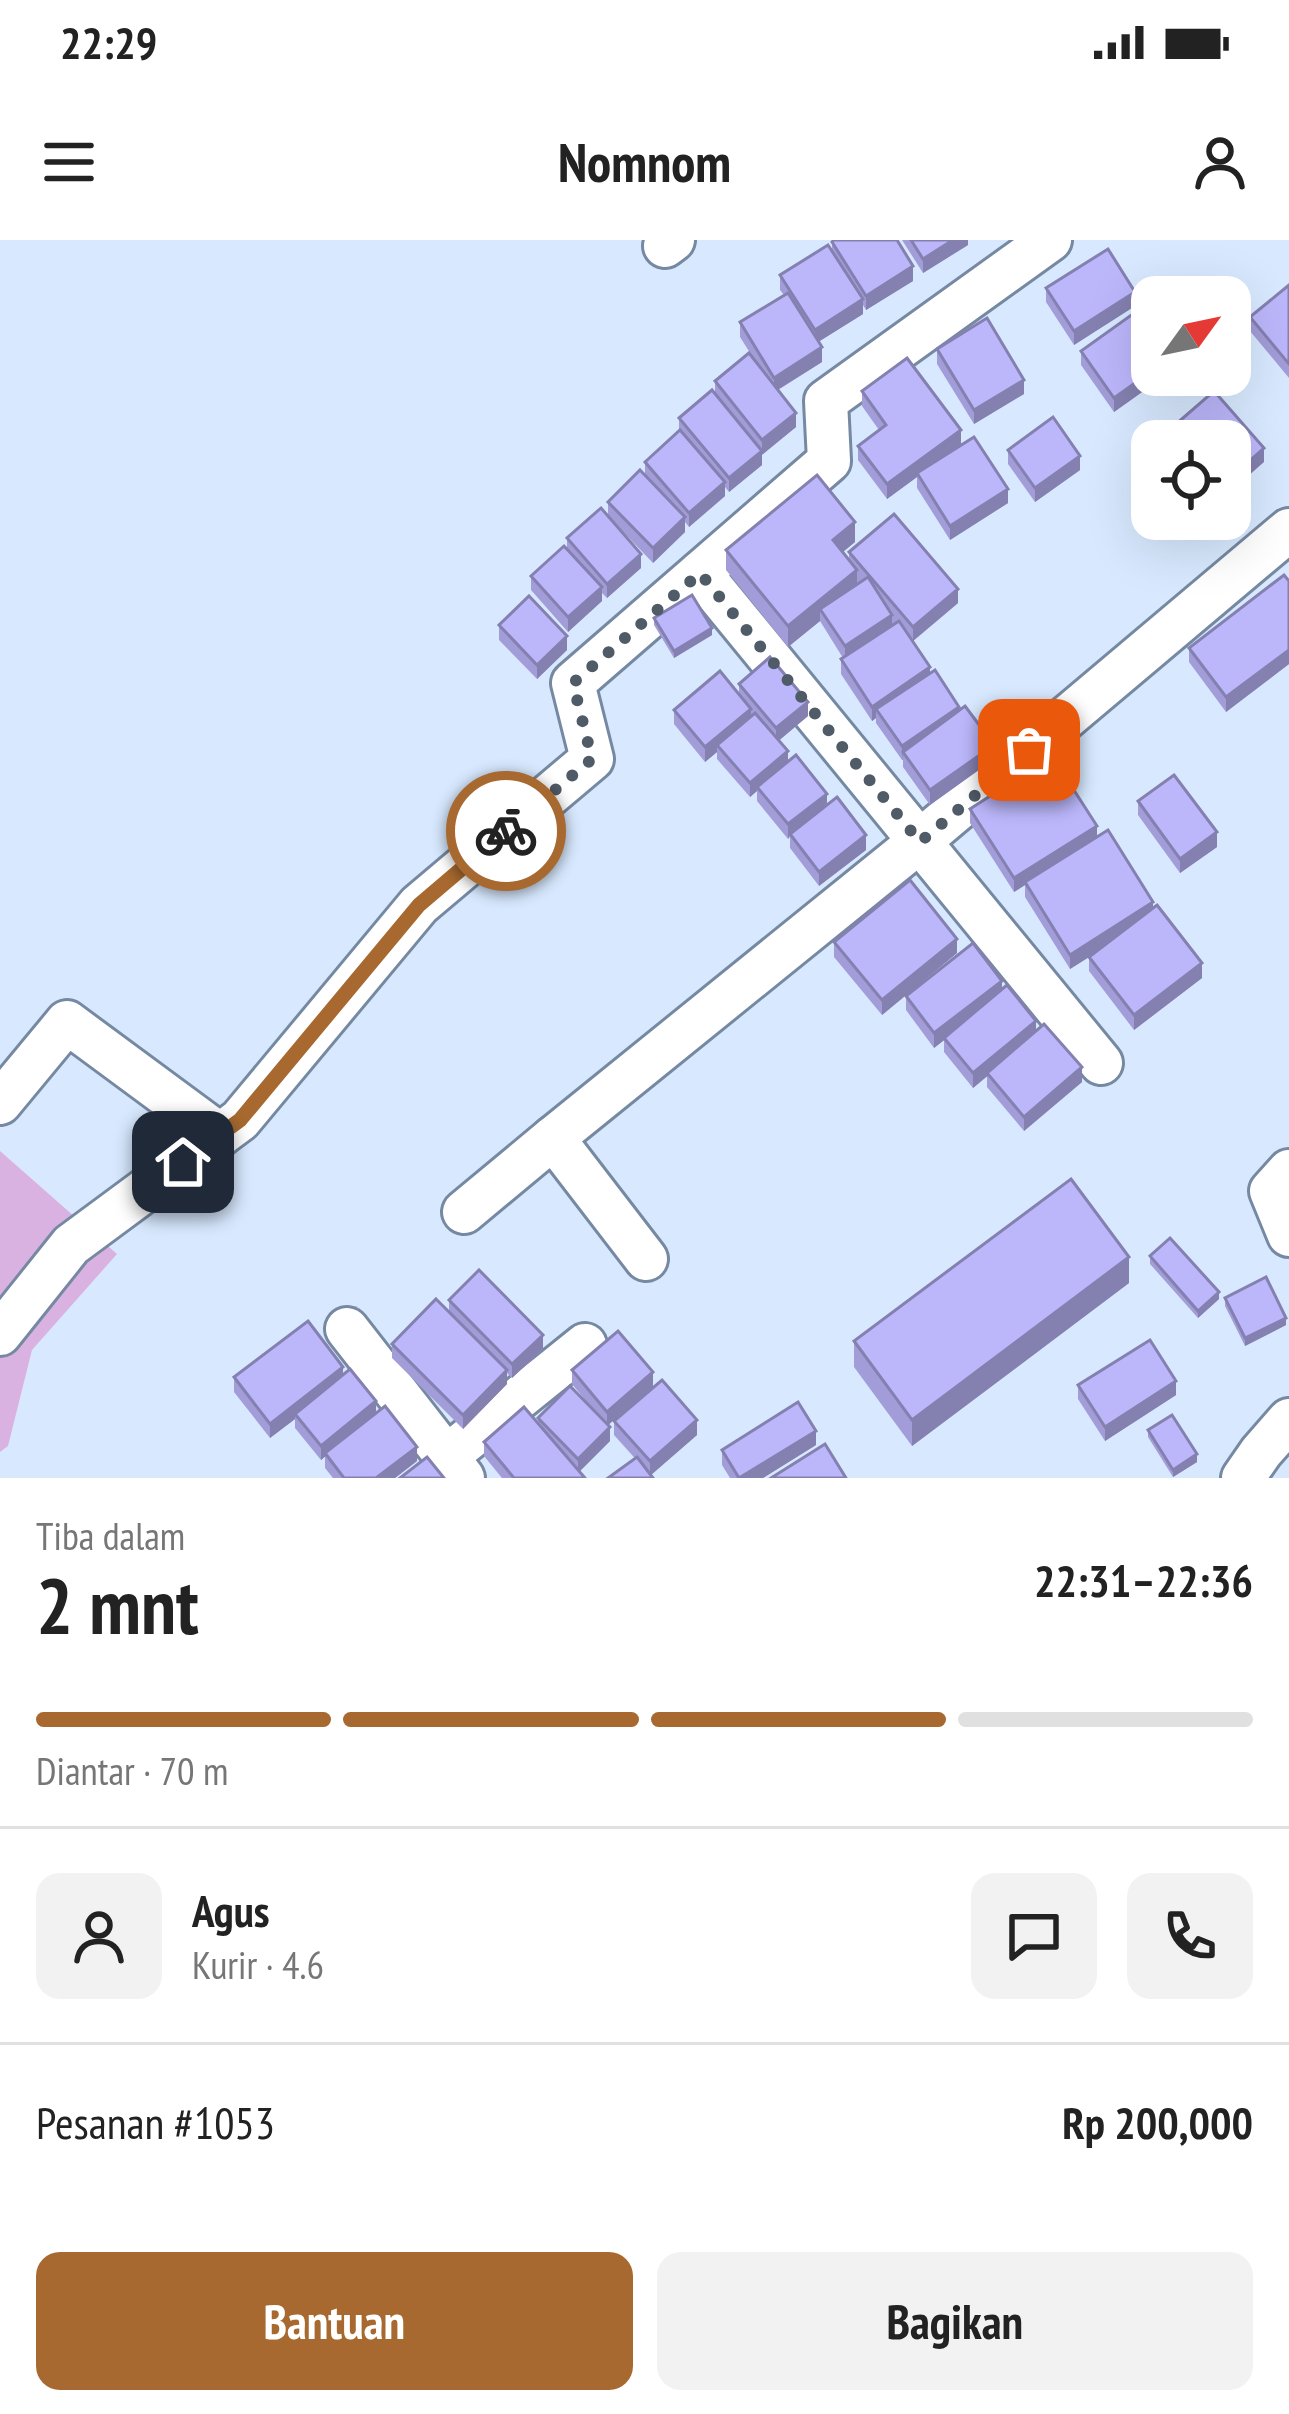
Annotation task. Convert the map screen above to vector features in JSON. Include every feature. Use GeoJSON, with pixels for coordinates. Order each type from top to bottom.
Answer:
{"type":"FeatureCollection","features":[{"type":"Feature","properties":{"kind":"street"},"geometry":{"type":"LineString","coordinates":[[2,1328],[71,1245],[240,1120],[419,905],[592,759],[573,683],[829,461],[826,401],[1050,240]]}},
{"type":"Feature","properties":{"kind":"street"},"geometry":{"type":"LineString","coordinates":[[464,1212],[920,842],[1289,530]]}},
{"type":"Feature","properties":{"kind":"street"},"geometry":{"type":"LineString","coordinates":[[700,573],[1101,1063]]}},
{"type":"Feature","properties":{"kind":"street"},"geometry":{"type":"LineString","coordinates":[[0,1103],[68,1022],[220,1135]]}},
{"type":"Feature","properties":{"kind":"street"},"geometry":{"type":"LineString","coordinates":[[553,1138],[646,1259]]}},
{"type":"Feature","properties":{"kind":"street"},"geometry":{"type":"LineString","coordinates":[[1289,1171],[1270,1191],[1289,1235]]}},
{"type":"Feature","properties":{"kind":"street"},"geometry":{"type":"LineString","coordinates":[[347,1329],[455,1468],[585,1345]]}},
{"type":"Feature","properties":{"kind":"street"},"geometry":{"type":"LineString","coordinates":[[1243,1478],[1289,1420]]}},
{"type":"Feature","properties":{"kind":"shaded area"},"geometry":{"type":"Polygon","coordinates":[[[0,1151],[117,1254],[32,1350],[8,1446],[0,1452],[0,1151]]]}},
{"type":"Feature","properties":{"kind":"building"},"geometry":{"type":"Polygon","coordinates":[[[834,240],[897,240],[913,266],[866,296],[834,240]]]}},
{"type":"Feature","properties":{"kind":"building"},"geometry":{"type":"Polygon","coordinates":[[[911,240],[953,240],[923,259],[911,240]]]}},
{"type":"Feature","properties":{"kind":"building"},"geometry":{"type":"Polygon","coordinates":[[[828,245],[863,299],[815,330],[780,275],[828,245]]]}},
{"type":"Feature","properties":{"kind":"building"},"geometry":{"type":"Polygon","coordinates":[[[1108,249],[1131,286],[1131,295],[1074,331],[1046,288],[1108,249]]]}},
{"type":"Feature","properties":{"kind":"building"},"geometry":{"type":"Polygon","coordinates":[[[1289,285],[1289,364],[1251,318],[1289,285]]]}},
{"type":"Feature","properties":{"kind":"building"},"geometry":{"type":"Polygon","coordinates":[[[788,293],[822,347],[774,378],[740,322],[788,293]]]}},
{"type":"Feature","properties":{"kind":"building"},"geometry":{"type":"Polygon","coordinates":[[[1131,315],[1131,386],[1114,398],[1081,351],[1131,315]]]}},
{"type":"Feature","properties":{"kind":"building"},"geometry":{"type":"Polygon","coordinates":[[[987,318],[1024,380],[974,410],[937,349],[987,318]]]}},
{"type":"Feature","properties":{"kind":"building"},"geometry":{"type":"Polygon","coordinates":[[[749,353],[796,413],[762,440],[715,381],[749,353]]]}},
{"type":"Feature","properties":{"kind":"building"},"geometry":{"type":"Polygon","coordinates":[[[907,358],[961,430],[887,484],[858,446],[886,425],[862,391],[907,358]]]}},
{"type":"Feature","properties":{"kind":"building"},"geometry":{"type":"Polygon","coordinates":[[[712,390],[762,451],[729,478],[679,418],[712,390]]]}},
{"type":"Feature","properties":{"kind":"building"},"geometry":{"type":"Polygon","coordinates":[[[1208,396],[1218,396],[1239,420],[1181,420],[1208,396]]]}},
{"type":"Feature","properties":{"kind":"building"},"geometry":{"type":"Polygon","coordinates":[[[1053,417],[1080,456],[1035,488],[1008,450],[1053,417]]]}},
{"type":"Feature","properties":{"kind":"building"},"geometry":{"type":"Polygon","coordinates":[[[680,430],[725,482],[689,513],[645,462],[680,430]]]}},
{"type":"Feature","properties":{"kind":"building"},"geometry":{"type":"Polygon","coordinates":[[[1251,433],[1264,448],[1251,459],[1251,433]]]}},
{"type":"Feature","properties":{"kind":"building"},"geometry":{"type":"Polygon","coordinates":[[[974,437],[1008,489],[950,526],[917,473],[974,437]]]}},
{"type":"Feature","properties":{"kind":"building"},"geometry":{"type":"Polygon","coordinates":[[[640,470],[685,517],[653,548],[608,502],[640,470]]]}},
{"type":"Feature","properties":{"kind":"building"},"geometry":{"type":"Polygon","coordinates":[[[817,475],[855,522],[833,540],[857,570],[788,626],[726,550],[817,475]]]}},
{"type":"Feature","properties":{"kind":"building"},"geometry":{"type":"Polygon","coordinates":[[[601,508],[641,554],[607,584],[567,538],[601,508]]]}},
{"type":"Feature","properties":{"kind":"building"},"geometry":{"type":"Polygon","coordinates":[[[894,514],[958,589],[913,627],[849,552],[894,514]]]}},
{"type":"Feature","properties":{"kind":"building"},"geometry":{"type":"Polygon","coordinates":[[[564,546],[602,587],[568,617],[531,576],[564,546]]]}},
{"type":"Feature","properties":{"kind":"building"},"geometry":{"type":"Polygon","coordinates":[[[1284,575],[1289,581],[1289,650],[1226,697],[1189,648],[1284,575]]]}},
{"type":"Feature","properties":{"kind":"building"},"geometry":{"type":"Polygon","coordinates":[[[868,577],[892,615],[845,646],[820,609],[868,577]]]}},
{"type":"Feature","properties":{"kind":"building"},"geometry":{"type":"Polygon","coordinates":[[[692,595],[712,628],[674,651],[654,618],[692,595]]]}},
{"type":"Feature","properties":{"kind":"building"},"geometry":{"type":"Polygon","coordinates":[[[529,596],[567,636],[537,665],[499,625],[529,596]]]}},
{"type":"Feature","properties":{"kind":"building"},"geometry":{"type":"Polygon","coordinates":[[[899,621],[930,667],[872,707],[841,659],[899,621]]]}},
{"type":"Feature","properties":{"kind":"building"},"geometry":{"type":"Polygon","coordinates":[[[770,657],[808,702],[776,728],[739,684],[770,657]]]}},
{"type":"Feature","properties":{"kind":"building"},"geometry":{"type":"Polygon","coordinates":[[[935,670],[959,707],[902,746],[876,709],[935,670]]]}},
{"type":"Feature","properties":{"kind":"building"},"geometry":{"type":"Polygon","coordinates":[[[720,671],[751,709],[705,747],[674,710],[720,671]]]}},
{"type":"Feature","properties":{"kind":"building"},"geometry":{"type":"Polygon","coordinates":[[[965,706],[994,745],[930,790],[903,752],[965,706]]]}},
{"type":"Feature","properties":{"kind":"building"},"geometry":{"type":"Polygon","coordinates":[[[755,713],[788,751],[750,783],[717,745],[755,713]]]}},
{"type":"Feature","properties":{"kind":"building"},"geometry":{"type":"Polygon","coordinates":[[[796,755],[827,794],[788,824],[757,787],[796,755]]]}},
{"type":"Feature","properties":{"kind":"building"},"geometry":{"type":"Polygon","coordinates":[[[1052,756],[1097,826],[1014,878],[970,809],[1052,756]]]}},
{"type":"Feature","properties":{"kind":"building"},"geometry":{"type":"Polygon","coordinates":[[[1174,775],[1217,832],[1180,859],[1138,801],[1174,775]]]}},
{"type":"Feature","properties":{"kind":"building"},"geometry":{"type":"Polygon","coordinates":[[[837,797],[866,835],[819,872],[790,834],[837,797]]]}},
{"type":"Feature","properties":{"kind":"building"},"geometry":{"type":"Polygon","coordinates":[[[1108,830],[1153,902],[1070,955],[1025,882],[1108,830]]]}},
{"type":"Feature","properties":{"kind":"building"},"geometry":{"type":"Polygon","coordinates":[[[910,880],[957,939],[882,1000],[834,942],[910,880]]]}},
{"type":"Feature","properties":{"kind":"building"},"geometry":{"type":"Polygon","coordinates":[[[1157,905],[1202,963],[1134,1015],[1089,957],[1157,905]]]}},
{"type":"Feature","properties":{"kind":"building"},"geometry":{"type":"Polygon","coordinates":[[[973,943],[1002,981],[934,1033],[906,996],[973,943]]]}},
{"type":"Feature","properties":{"kind":"building"},"geometry":{"type":"Polygon","coordinates":[[[1007,985],[1036,1021],[973,1073],[944,1038],[1007,985]]]}},
{"type":"Feature","properties":{"kind":"building"},"geometry":{"type":"Polygon","coordinates":[[[1044,1024],[1082,1067],[1024,1117],[987,1073],[1044,1024]]]}},
{"type":"Feature","properties":{"kind":"building"},"geometry":{"type":"Polygon","coordinates":[[[1071,1179],[1129,1257],[912,1420],[854,1341],[1071,1179]]]}},
{"type":"Feature","properties":{"kind":"building"},"geometry":{"type":"Polygon","coordinates":[[[1170,1238],[1219,1292],[1198,1311],[1150,1256],[1170,1238]]]}},
{"type":"Feature","properties":{"kind":"building"},"geometry":{"type":"Polygon","coordinates":[[[479,1270],[543,1335],[512,1364],[449,1300],[479,1270]]]}},
{"type":"Feature","properties":{"kind":"building"},"geometry":{"type":"Polygon","coordinates":[[[1266,1277],[1286,1318],[1245,1338],[1225,1298],[1266,1277]]]}},
{"type":"Feature","properties":{"kind":"building"},"geometry":{"type":"Polygon","coordinates":[[[436,1299],[507,1370],[463,1415],[392,1344],[436,1299]]]}},
{"type":"Feature","properties":{"kind":"building"},"geometry":{"type":"Polygon","coordinates":[[[308,1321],[343,1367],[270,1424],[234,1377],[308,1321]]]}},
{"type":"Feature","properties":{"kind":"building"},"geometry":{"type":"Polygon","coordinates":[[[618,1331],[653,1372],[607,1412],[572,1370],[618,1331]]]}},
{"type":"Feature","properties":{"kind":"building"},"geometry":{"type":"Polygon","coordinates":[[[1150,1340],[1176,1381],[1105,1427],[1078,1385],[1150,1340]]]}},
{"type":"Feature","properties":{"kind":"building"},"geometry":{"type":"Polygon","coordinates":[[[350,1369],[376,1401],[321,1446],[295,1414],[350,1369]]]}},
{"type":"Feature","properties":{"kind":"building"},"geometry":{"type":"Polygon","coordinates":[[[662,1380],[697,1420],[650,1461],[614,1421],[662,1380]]]}},
{"type":"Feature","properties":{"kind":"building"},"geometry":{"type":"Polygon","coordinates":[[[570,1386],[610,1427],[578,1459],[538,1418],[570,1386]]]}},
{"type":"Feature","properties":{"kind":"building"},"geometry":{"type":"Polygon","coordinates":[[[798,1402],[816,1431],[739,1478],[722,1450],[798,1402]]]}},
{"type":"Feature","properties":{"kind":"building"},"geometry":{"type":"Polygon","coordinates":[[[385,1406],[417,1447],[376,1478],[344,1478],[325,1453],[385,1406]]]}},
{"type":"Feature","properties":{"kind":"building"},"geometry":{"type":"Polygon","coordinates":[[[524,1407],[585,1478],[514,1478],[484,1442],[524,1407]]]}},
{"type":"Feature","properties":{"kind":"building"},"geometry":{"type":"Polygon","coordinates":[[[1172,1415],[1197,1454],[1173,1470],[1148,1430],[1172,1415]]]}},
{"type":"Feature","properties":{"kind":"building"},"geometry":{"type":"Polygon","coordinates":[[[825,1444],[846,1478],[771,1478],[825,1444]]]}},
{"type":"Feature","properties":{"kind":"building"},"geometry":{"type":"Polygon","coordinates":[[[427,1457],[444,1478],[400,1478],[427,1457]]]}},
{"type":"Feature","properties":{"kind":"building"},"geometry":{"type":"Polygon","coordinates":[[[637,1457],[653,1478],[608,1478],[637,1457]]]}},
{"type":"Feature","properties":{"kind":"way so far"},"geometry":{"type":"LineString","coordinates":[[506,831],[592,759],[573,683],[700,573],[920,842],[1029,750]]}},
{"type":"Feature","properties":{"kind":"route"},"geometry":{"type":"LineString","coordinates":[[183,1162],[240,1120],[419,905],[506,831]]}}]}
